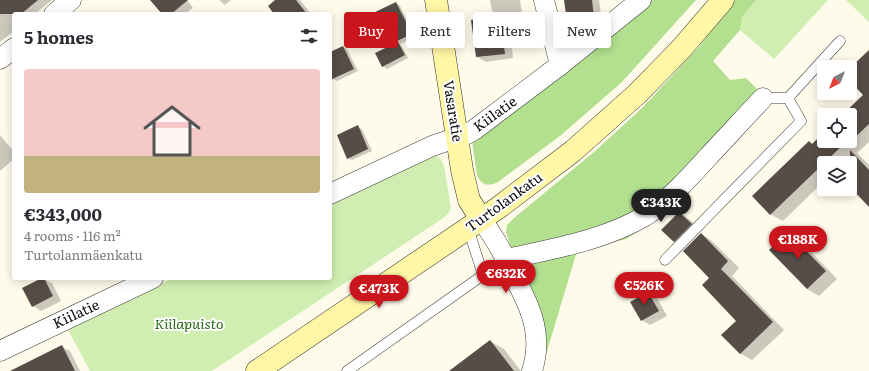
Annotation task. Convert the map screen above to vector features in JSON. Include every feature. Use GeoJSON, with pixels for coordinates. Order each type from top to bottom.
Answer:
{"type":"FeatureCollection","features":[{"type":"Feature","properties":{"kind":"main road","name":"Vasaratie"},"geometry":{"type":"LineString","coordinates":[[436,0],[462,170],[467,194],[472,204],[475,223]]}},
{"type":"Feature","properties":{"kind":"main road","name":"Turtolankatu"},"geometry":{"type":"LineString","coordinates":[[257,371],[498,208],[573,151],[637,94],[680,49],[722,0]]}},
{"type":"Feature","properties":{"kind":"street"},"geometry":{"type":"LineString","coordinates":[[56,12],[71,0]]}},
{"type":"Feature","properties":{"kind":"street"},"geometry":{"type":"LineString","coordinates":[[544,0],[560,65]]}},
{"type":"Feature","properties":{"kind":"street","name":"Kiilatie"},"geometry":{"type":"LineString","coordinates":[[332,193],[432,146],[470,133],[560,65],[640,0]]}},
{"type":"Feature","properties":{"kind":"street"},"geometry":{"type":"LineString","coordinates":[[0,59],[12,50]]}},
{"type":"Feature","properties":{"kind":"street"},"geometry":{"type":"LineString","coordinates":[[507,259],[573,244],[612,232],[645,216],[687,180],[763,98]]}},
{"type":"Feature","properties":{"kind":"street"},"geometry":{"type":"LineString","coordinates":[[475,223],[498,242],[531,313],[537,338],[535,362],[532,371]]}},
{"type":"Feature","properties":{"kind":"street","name":"Kiilatie"},"geometry":{"type":"LineString","coordinates":[[0,351],[149,280]]}},
{"type":"Feature","properties":{"kind":"lane"},"geometry":{"type":"LineString","coordinates":[[763,98],[788,98],[840,41]]}},
{"type":"Feature","properties":{"kind":"lane"},"geometry":{"type":"LineString","coordinates":[[665,260],[801,121],[788,98]]}},
{"type":"Feature","properties":{"kind":"lane"},"geometry":{"type":"LineString","coordinates":[[347,371],[483,275],[475,223]]}},
{"type":"Feature","properties":{"kind":"green space"},"geometry":{"type":"Polygon","coordinates":[[[650,0],[696,0],[622,82],[560,136],[498,182],[488,185],[483,183],[477,175],[472,141],[589,48],[611,48],[611,31],[650,0]]]}},
{"type":"Feature","properties":{"kind":"green space"},"geometry":{"type":"Polygon","coordinates":[[[735,0],[756,0],[742,17],[740,30],[713,61],[730,80],[746,78],[770,102],[657,219],[626,239],[577,251],[545,358],[542,314],[516,263],[506,232],[507,225],[594,152],[643,107],[699,47],[735,0]]]}},
{"type":"Feature","properties":{"kind":"green space"},"geometry":{"type":"Polygon","coordinates":[[[756,0],[828,0],[774,59],[740,30],[742,17],[756,0]]]}},
{"type":"Feature","properties":{"kind":"green space"},"geometry":{"type":"Polygon","coordinates":[[[846,0],[869,0],[869,22],[846,0]]]}},
{"type":"Feature","properties":{"kind":"green space","name":"Kiilapuisto"},"geometry":{"type":"Polygon","coordinates":[[[432,155],[439,157],[444,165],[451,208],[449,213],[442,219],[212,371],[90,371],[67,328],[169,280],[332,280],[332,202],[432,155]]]}},
{"type":"Feature","properties":{"kind":"building"},"geometry":{"type":"Polygon","coordinates":[[[0,0],[38,0],[23,12],[0,14],[0,0]]]}},
{"type":"Feature","properties":{"kind":"building"},"geometry":{"type":"Polygon","coordinates":[[[150,0],[188,0],[173,12],[160,12],[150,0]]]}},
{"type":"Feature","properties":{"kind":"building"},"geometry":{"type":"Polygon","coordinates":[[[275,0],[296,0],[305,12],[272,12],[268,6],[275,0]]]}},
{"type":"Feature","properties":{"kind":"building"},"geometry":{"type":"Polygon","coordinates":[[[564,0],[592,0],[593,12],[566,12],[564,0]]]}},
{"type":"Feature","properties":{"kind":"building"},"geometry":{"type":"Polygon","coordinates":[[[396,2],[406,22],[406,37],[398,40],[398,12],[375,12],[396,2]]]}},
{"type":"Feature","properties":{"kind":"building"},"geometry":{"type":"Polygon","coordinates":[[[471,20],[473,20],[473,35],[471,20]]]}},
{"type":"Feature","properties":{"kind":"building"},"geometry":{"type":"Polygon","coordinates":[[[398,42],[405,55],[382,67],[375,53],[385,48],[398,48],[398,42]]]}},
{"type":"Feature","properties":{"kind":"building"},"geometry":{"type":"Polygon","coordinates":[[[343,46],[354,69],[332,79],[332,51],[343,46]]]}},
{"type":"Feature","properties":{"kind":"building"},"geometry":{"type":"Polygon","coordinates":[[[475,48],[504,48],[505,54],[476,57],[475,48]]]}},
{"type":"Feature","properties":{"kind":"building"},"geometry":{"type":"Polygon","coordinates":[[[869,50],[869,124],[857,135],[857,108],[849,108],[863,95],[857,89],[857,61],[869,50]]]}},
{"type":"Feature","properties":{"kind":"building"},"geometry":{"type":"Polygon","coordinates":[[[358,125],[368,149],[347,159],[337,135],[358,125]]]}},
{"type":"Feature","properties":{"kind":"building"},"geometry":{"type":"Polygon","coordinates":[[[817,139],[817,148],[840,148],[831,156],[817,156],[817,170],[770,215],[752,196],[809,141],[812,144],[817,139]]]}},
{"type":"Feature","properties":{"kind":"building"},"geometry":{"type":"Polygon","coordinates":[[[850,150],[856,156],[850,156],[850,150]]]}},
{"type":"Feature","properties":{"kind":"building"},"geometry":{"type":"Polygon","coordinates":[[[857,157],[869,170],[869,207],[857,194],[857,157]]]}},
{"type":"Feature","properties":{"kind":"building"},"geometry":{"type":"Polygon","coordinates":[[[679,212],[692,224],[674,242],[661,230],[679,212]]]}},
{"type":"Feature","properties":{"kind":"building"},"geometry":{"type":"Polygon","coordinates":[[[788,232],[826,271],[807,289],[769,250],[788,232]]]}},
{"type":"Feature","properties":{"kind":"building"},"geometry":{"type":"Polygon","coordinates":[[[701,233],[728,261],[721,269],[773,322],[740,354],[721,335],[736,321],[702,285],[709,278],[683,251],[701,233]]]}},
{"type":"Feature","properties":{"kind":"building"},"geometry":{"type":"Polygon","coordinates":[[[38,280],[45,280],[53,296],[32,307],[22,288],[38,280]]]}},
{"type":"Feature","properties":{"kind":"building"},"geometry":{"type":"Polygon","coordinates":[[[648,292],[659,311],[641,321],[630,302],[648,292]]]}},
{"type":"Feature","properties":{"kind":"building"},"geometry":{"type":"Polygon","coordinates":[[[490,340],[514,371],[449,371],[490,340]]]}},
{"type":"Feature","properties":{"kind":"building"},"geometry":{"type":"Polygon","coordinates":[[[62,345],[75,371],[10,371],[62,345]]]}}]}
